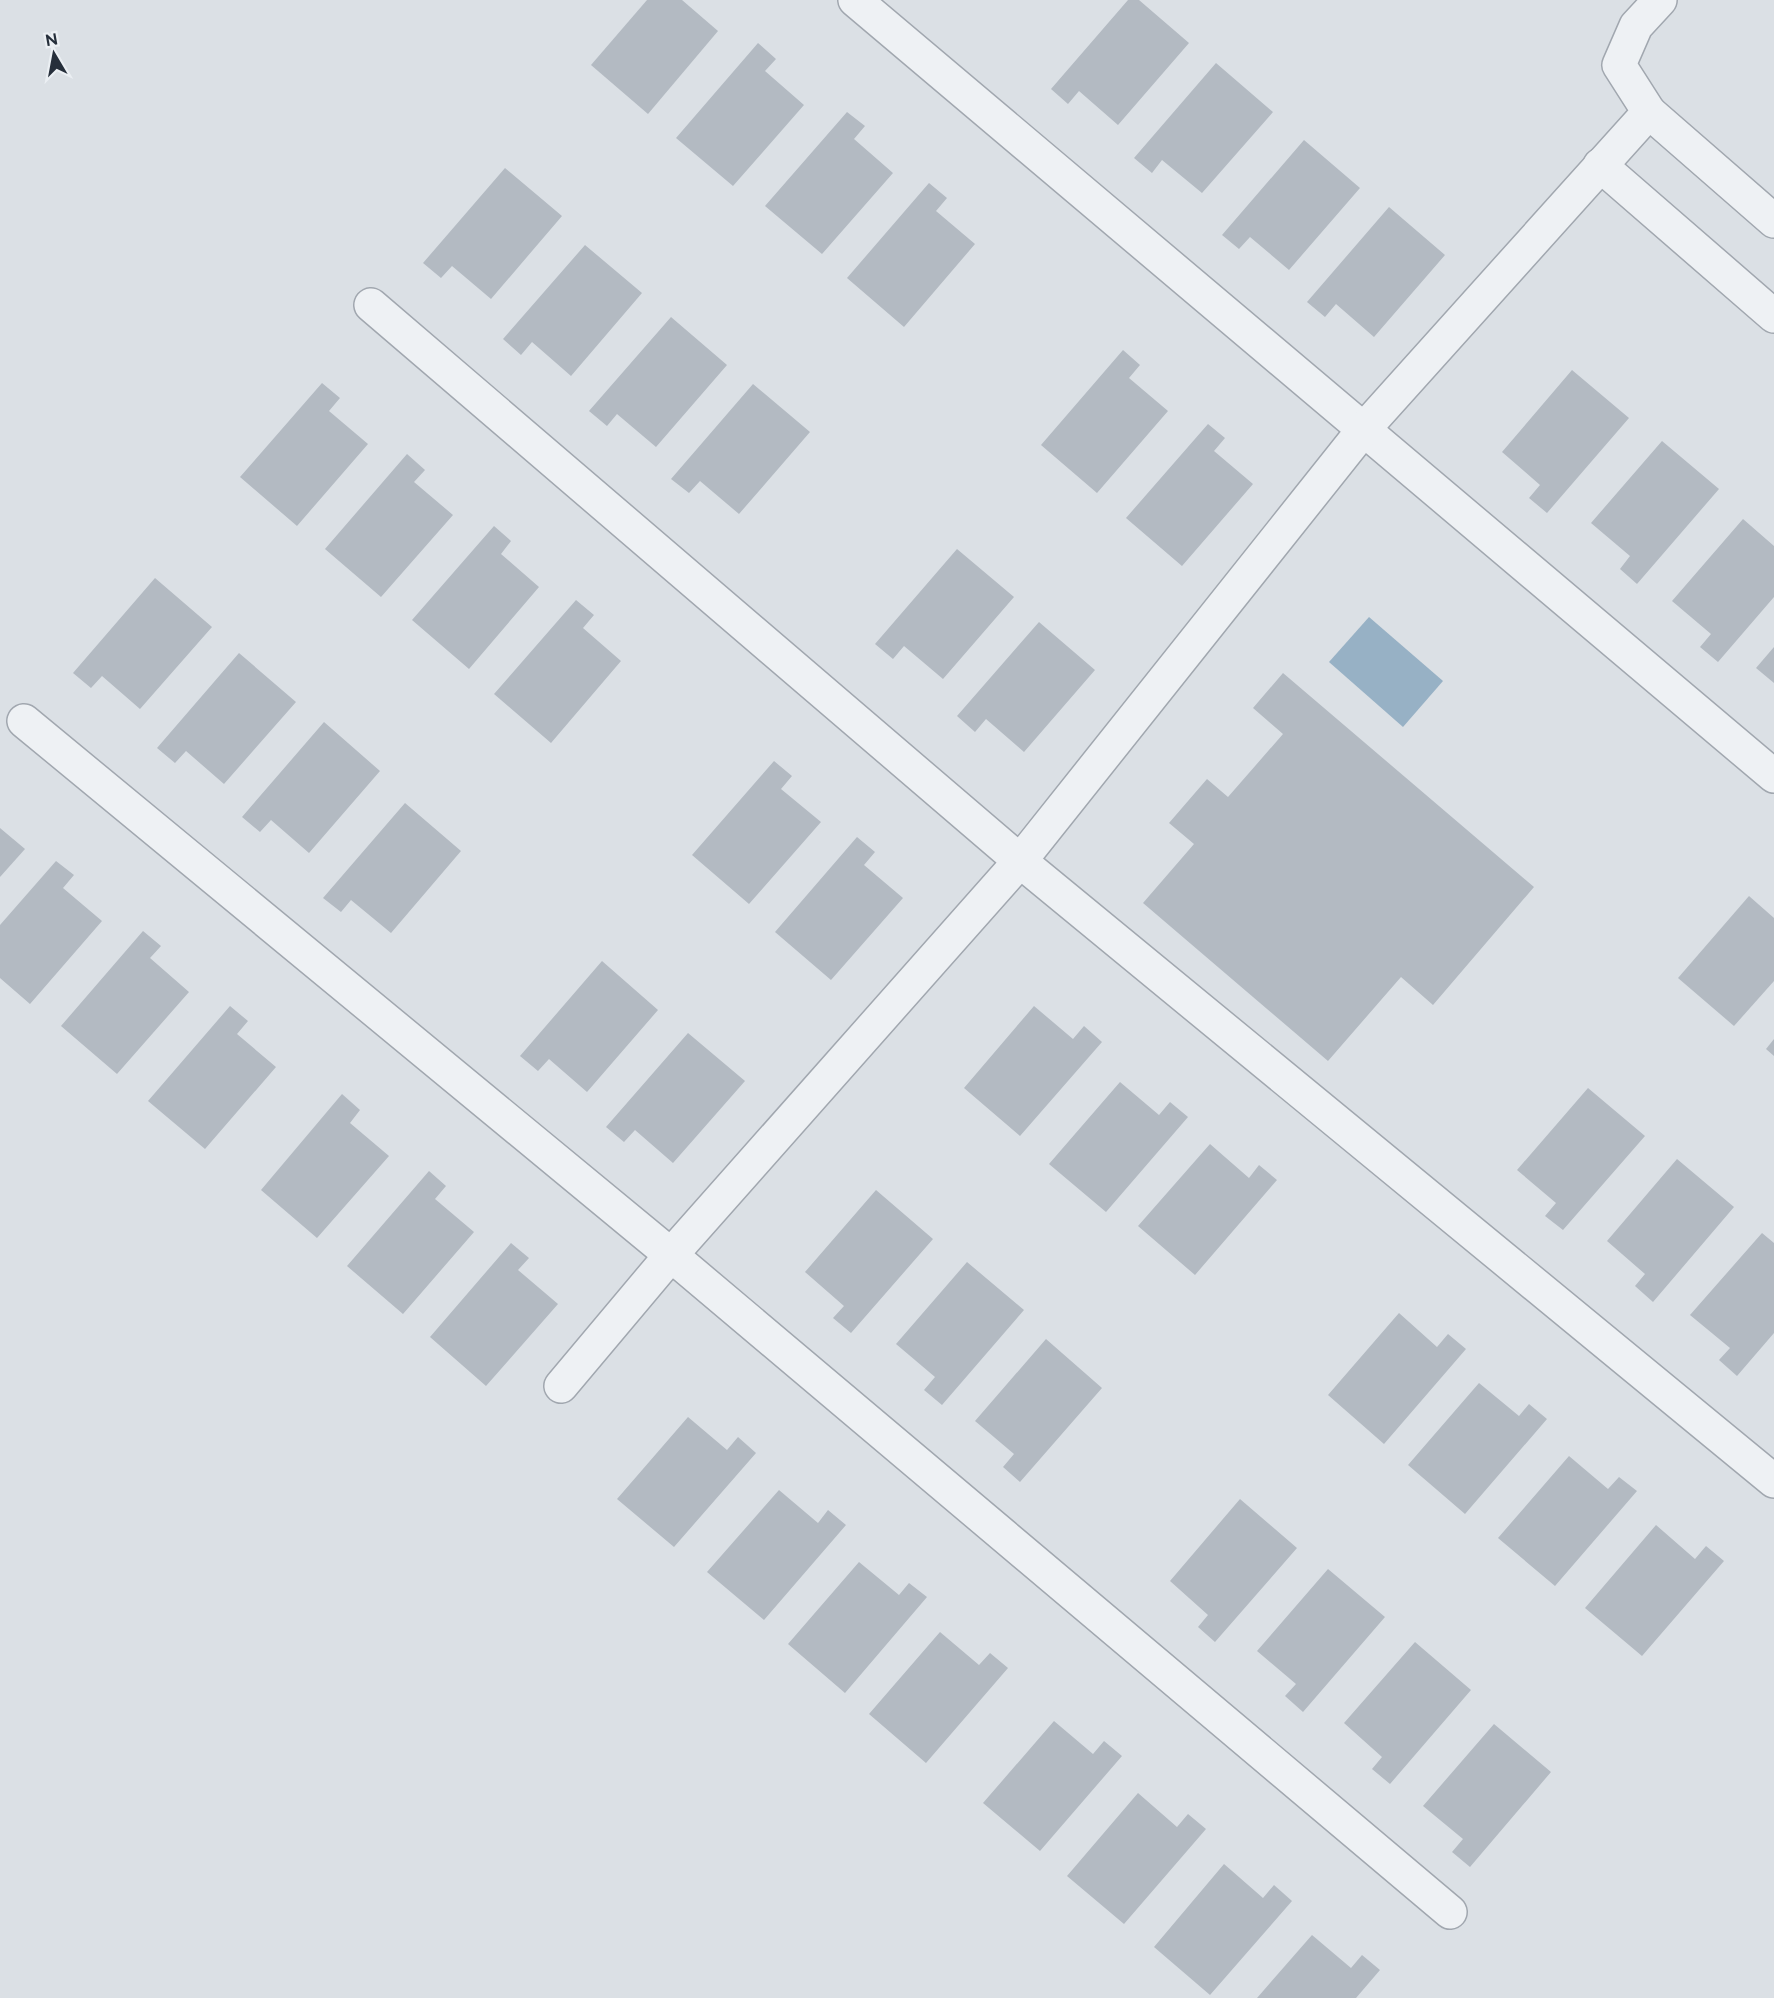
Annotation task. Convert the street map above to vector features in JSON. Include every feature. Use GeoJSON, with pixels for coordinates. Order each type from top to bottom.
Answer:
{"type":"FeatureCollection","features":[{"type":"Feature","properties":{"kind":"street"},"geometry":{"type":"LineString","coordinates":[[855,0],[1774,776]]}},
{"type":"Feature","properties":{"kind":"street"},"geometry":{"type":"LineString","coordinates":[[1660,0],[1636,26],[1619,65],[1648,112],[1774,221]]}},
{"type":"Feature","properties":{"kind":"street"},"geometry":{"type":"LineString","coordinates":[[561,1386],[671,1255],[1020,861],[1364,429],[1648,112]]}},
{"type":"Feature","properties":{"kind":"street"},"geometry":{"type":"LineString","coordinates":[[1599,165],[1774,316]]}},
{"type":"Feature","properties":{"kind":"street"},"geometry":{"type":"LineString","coordinates":[[371,305],[1020,861],[1774,1481]]}},
{"type":"Feature","properties":{"kind":"street"},"geometry":{"type":"LineString","coordinates":[[24,721],[671,1255],[1450,1912]]}},
{"type":"Feature","properties":{"kind":"water"},"geometry":{"type":"Polygon","coordinates":[[[1369,617],[1443,681],[1403,727],[1329,662],[1369,617]]]}},
{"type":"Feature","properties":{"kind":"building"},"geometry":{"type":"Polygon","coordinates":[[[647,0],[682,0],[718,31],[648,114],[591,65],[647,0]]]}},
{"type":"Feature","properties":{"kind":"building"},"geometry":{"type":"Polygon","coordinates":[[[1128,0],[1139,0],[1189,43],[1118,125],[1079,91],[1068,104],[1051,89],[1128,0]]]}},
{"type":"Feature","properties":{"kind":"building"},"geometry":{"type":"Polygon","coordinates":[[[758,43],[776,59],[765,71],[804,105],[733,186],[676,138],[758,43]]]}},
{"type":"Feature","properties":{"kind":"building"},"geometry":{"type":"Polygon","coordinates":[[[1216,63],[1273,112],[1202,193],[1162,160],[1152,173],[1134,158],[1216,63]]]}},
{"type":"Feature","properties":{"kind":"building"},"geometry":{"type":"Polygon","coordinates":[[[847,112],[865,126],[854,139],[893,173],[822,254],[765,206],[847,112]]]}},
{"type":"Feature","properties":{"kind":"building"},"geometry":{"type":"Polygon","coordinates":[[[1304,140],[1360,188],[1289,270],[1250,237],[1239,249],[1222,235],[1304,140]]]}},
{"type":"Feature","properties":{"kind":"building"},"geometry":{"type":"Polygon","coordinates":[[[505,168],[562,216],[491,299],[452,266],[441,278],[423,263],[505,168]]]}},
{"type":"Feature","properties":{"kind":"building"},"geometry":{"type":"Polygon","coordinates":[[[929,183],[947,198],[936,211],[975,244],[904,327],[847,278],[929,183]]]}},
{"type":"Feature","properties":{"kind":"building"},"geometry":{"type":"Polygon","coordinates":[[[1389,207],[1445,255],[1374,337],[1336,304],[1325,317],[1307,302],[1389,207]]]}},
{"type":"Feature","properties":{"kind":"building"},"geometry":{"type":"Polygon","coordinates":[[[585,245],[642,293],[571,376],[532,342],[521,355],[503,339],[585,245]]]}},
{"type":"Feature","properties":{"kind":"building"},"geometry":{"type":"Polygon","coordinates":[[[671,317],[727,365],[656,447],[617,414],[607,426],[589,411],[671,317]]]}},
{"type":"Feature","properties":{"kind":"building"},"geometry":{"type":"Polygon","coordinates":[[[1123,350],[1140,365],[1129,378],[1168,411],[1097,493],[1041,445],[1123,350]]]}},
{"type":"Feature","properties":{"kind":"building"},"geometry":{"type":"Polygon","coordinates":[[[1572,370],[1629,418],[1547,513],[1529,498],[1540,485],[1502,452],[1572,370]]]}},
{"type":"Feature","properties":{"kind":"building"},"geometry":{"type":"Polygon","coordinates":[[[322,383],[340,398],[329,411],[368,444],[297,526],[240,477],[322,383]]]}},
{"type":"Feature","properties":{"kind":"building"},"geometry":{"type":"Polygon","coordinates":[[[753,384],[810,432],[739,514],[700,481],[689,493],[671,479],[753,384]]]}},
{"type":"Feature","properties":{"kind":"building"},"geometry":{"type":"Polygon","coordinates":[[[1208,424],[1225,438],[1214,451],[1253,484],[1182,566],[1126,518],[1208,424]]]}},
{"type":"Feature","properties":{"kind":"building"},"geometry":{"type":"Polygon","coordinates":[[[1662,441],[1719,489],[1637,584],[1620,569],[1630,556],[1591,523],[1662,441]]]}},
{"type":"Feature","properties":{"kind":"building"},"geometry":{"type":"Polygon","coordinates":[[[407,454],[425,470],[414,482],[453,515],[381,597],[325,549],[407,454]]]}},
{"type":"Feature","properties":{"kind":"building"},"geometry":{"type":"Polygon","coordinates":[[[1743,519],[1774,546],[1774,597],[1718,662],[1700,647],[1711,634],[1672,601],[1743,519]]]}},
{"type":"Feature","properties":{"kind":"building"},"geometry":{"type":"Polygon","coordinates":[[[494,526],[511,541],[501,554],[539,587],[469,669],[412,620],[494,526]]]}},
{"type":"Feature","properties":{"kind":"building"},"geometry":{"type":"Polygon","coordinates":[[[957,549],[1014,597],[943,679],[904,646],[893,659],[875,644],[957,549]]]}},
{"type":"Feature","properties":{"kind":"building"},"geometry":{"type":"Polygon","coordinates":[[[155,578],[212,627],[140,709],[102,676],[91,688],[73,673],[155,578]]]}},
{"type":"Feature","properties":{"kind":"building"},"geometry":{"type":"Polygon","coordinates":[[[576,600],[594,615],[583,628],[621,661],[551,743],[494,694],[576,600]]]}},
{"type":"Feature","properties":{"kind":"building"},"geometry":{"type":"Polygon","coordinates":[[[1039,622],[1095,670],[1024,752],[986,719],[975,732],[957,716],[1039,622]]]}},
{"type":"Feature","properties":{"kind":"building"},"geometry":{"type":"Polygon","coordinates":[[[1774,647],[1774,683],[1756,668],[1774,647]]]}},
{"type":"Feature","properties":{"kind":"building"},"geometry":{"type":"Polygon","coordinates":[[[239,653],[296,702],[224,784],[186,751],[175,763],[157,748],[239,653]]]}},
{"type":"Feature","properties":{"kind":"building"},"geometry":{"type":"Polygon","coordinates":[[[1283,673],[1534,887],[1433,1005],[1401,977],[1328,1061],[1143,903],[1194,844],[1169,823],[1207,779],[1228,797],[1283,734],[1253,708],[1283,673]]]}},
{"type":"Feature","properties":{"kind":"building"},"geometry":{"type":"Polygon","coordinates":[[[324,722],[380,771],[309,853],[271,820],[260,832],[242,817],[324,722]]]}},
{"type":"Feature","properties":{"kind":"building"},"geometry":{"type":"Polygon","coordinates":[[[774,761],[792,776],[781,789],[821,822],[749,904],[692,855],[774,761]]]}},
{"type":"Feature","properties":{"kind":"building"},"geometry":{"type":"Polygon","coordinates":[[[405,803],[461,851],[391,933],[351,900],[341,912],[323,898],[405,803]]]}},
{"type":"Feature","properties":{"kind":"building"},"geometry":{"type":"Polygon","coordinates":[[[0,828],[25,849],[0,877],[0,828]]]}},
{"type":"Feature","properties":{"kind":"building"},"geometry":{"type":"Polygon","coordinates":[[[857,837],[875,852],[864,865],[903,898],[831,980],[775,932],[857,837]]]}},
{"type":"Feature","properties":{"kind":"building"},"geometry":{"type":"Polygon","coordinates":[[[56,861],[74,875],[63,888],[102,921],[30,1004],[0,978],[0,925],[56,861]]]}},
{"type":"Feature","properties":{"kind":"building"},"geometry":{"type":"Polygon","coordinates":[[[1749,896],[1774,918],[1774,981],[1734,1026],[1678,978],[1749,896]]]}},
{"type":"Feature","properties":{"kind":"building"},"geometry":{"type":"Polygon","coordinates":[[[143,931],[161,946],[150,958],[189,992],[117,1074],[61,1026],[143,931]]]}},
{"type":"Feature","properties":{"kind":"building"},"geometry":{"type":"Polygon","coordinates":[[[602,961],[658,1010],[587,1092],[549,1059],[538,1071],[520,1056],[602,961]]]}},
{"type":"Feature","properties":{"kind":"building"},"geometry":{"type":"Polygon","coordinates":[[[230,1006],[248,1021],[237,1034],[276,1067],[205,1149],[148,1101],[230,1006]]]}},
{"type":"Feature","properties":{"kind":"building"},"geometry":{"type":"Polygon","coordinates":[[[1034,1006],[1073,1039],[1084,1026],[1102,1042],[1020,1136],[964,1088],[1034,1006]]]}},
{"type":"Feature","properties":{"kind":"building"},"geometry":{"type":"Polygon","coordinates":[[[688,1033],[745,1081],[673,1163],[635,1130],[624,1142],[606,1127],[688,1033]]]}},
{"type":"Feature","properties":{"kind":"building"},"geometry":{"type":"Polygon","coordinates":[[[1774,1039],[1774,1056],[1766,1049],[1774,1039]]]}},
{"type":"Feature","properties":{"kind":"building"},"geometry":{"type":"Polygon","coordinates":[[[1120,1082],[1159,1115],[1170,1102],[1188,1117],[1106,1212],[1049,1164],[1120,1082]]]}},
{"type":"Feature","properties":{"kind":"building"},"geometry":{"type":"Polygon","coordinates":[[[1588,1088],[1645,1136],[1563,1230],[1545,1216],[1556,1203],[1517,1170],[1588,1088]]]}},
{"type":"Feature","properties":{"kind":"building"},"geometry":{"type":"Polygon","coordinates":[[[342,1094],[360,1110],[350,1123],[389,1156],[317,1238],[261,1190],[342,1094]]]}},
{"type":"Feature","properties":{"kind":"building"},"geometry":{"type":"Polygon","coordinates":[[[1210,1144],[1249,1178],[1259,1165],[1277,1180],[1195,1275],[1138,1226],[1210,1144]]]}},
{"type":"Feature","properties":{"kind":"building"},"geometry":{"type":"Polygon","coordinates":[[[1677,1159],[1734,1207],[1653,1302],[1635,1286],[1645,1274],[1607,1241],[1677,1159]]]}},
{"type":"Feature","properties":{"kind":"building"},"geometry":{"type":"Polygon","coordinates":[[[429,1171],[446,1186],[435,1199],[474,1232],[403,1314],[347,1266],[429,1171]]]}},
{"type":"Feature","properties":{"kind":"building"},"geometry":{"type":"Polygon","coordinates":[[[876,1190],[933,1239],[851,1333],[833,1318],[844,1306],[805,1272],[876,1190]]]}},
{"type":"Feature","properties":{"kind":"building"},"geometry":{"type":"Polygon","coordinates":[[[1762,1233],[1774,1243],[1774,1333],[1737,1376],[1719,1360],[1730,1348],[1690,1315],[1762,1233]]]}},
{"type":"Feature","properties":{"kind":"building"},"geometry":{"type":"Polygon","coordinates":[[[511,1243],[529,1258],[518,1270],[558,1304],[486,1386],[430,1337],[511,1243]]]}},
{"type":"Feature","properties":{"kind":"building"},"geometry":{"type":"Polygon","coordinates":[[[967,1262],[1024,1310],[942,1405],[924,1390],[935,1377],[896,1344],[967,1262]]]}},
{"type":"Feature","properties":{"kind":"building"},"geometry":{"type":"Polygon","coordinates":[[[1399,1313],[1437,1347],[1448,1334],[1466,1349],[1384,1444],[1328,1395],[1399,1313]]]}},
{"type":"Feature","properties":{"kind":"building"},"geometry":{"type":"Polygon","coordinates":[[[1046,1339],[1102,1388],[1020,1482],[1003,1467],[1014,1454],[975,1421],[1046,1339]]]}},
{"type":"Feature","properties":{"kind":"building"},"geometry":{"type":"Polygon","coordinates":[[[1479,1383],[1519,1416],[1529,1404],[1547,1419],[1465,1514],[1408,1465],[1479,1383]]]}},
{"type":"Feature","properties":{"kind":"building"},"geometry":{"type":"Polygon","coordinates":[[[688,1417],[727,1450],[738,1437],[756,1453],[674,1547],[617,1499],[688,1417]]]}},
{"type":"Feature","properties":{"kind":"building"},"geometry":{"type":"Polygon","coordinates":[[[1569,1456],[1608,1489],[1619,1477],[1637,1491],[1555,1586],[1498,1538],[1569,1456]]]}},
{"type":"Feature","properties":{"kind":"building"},"geometry":{"type":"Polygon","coordinates":[[[779,1490],[818,1523],[828,1510],[846,1525],[764,1620],[707,1572],[779,1490]]]}},
{"type":"Feature","properties":{"kind":"building"},"geometry":{"type":"Polygon","coordinates":[[[1240,1499],[1297,1548],[1215,1642],[1198,1627],[1208,1615],[1170,1581],[1240,1499]]]}},
{"type":"Feature","properties":{"kind":"building"},"geometry":{"type":"Polygon","coordinates":[[[1656,1525],[1695,1559],[1706,1546],[1724,1561],[1642,1656],[1585,1608],[1656,1525]]]}},
{"type":"Feature","properties":{"kind":"building"},"geometry":{"type":"Polygon","coordinates":[[[859,1562],[899,1595],[909,1583],[927,1597],[845,1693],[788,1644],[859,1562]]]}},
{"type":"Feature","properties":{"kind":"building"},"geometry":{"type":"Polygon","coordinates":[[[1328,1569],[1385,1617],[1303,1712],[1285,1696],[1296,1684],[1257,1651],[1328,1569]]]}},
{"type":"Feature","properties":{"kind":"building"},"geometry":{"type":"Polygon","coordinates":[[[940,1632],[979,1665],[990,1653],[1008,1668],[926,1763],[869,1714],[940,1632]]]}},
{"type":"Feature","properties":{"kind":"building"},"geometry":{"type":"Polygon","coordinates":[[[1415,1642],[1471,1690],[1390,1784],[1372,1769],[1382,1757],[1344,1723],[1415,1642]]]}},
{"type":"Feature","properties":{"kind":"building"},"geometry":{"type":"Polygon","coordinates":[[[1054,1721],[1093,1754],[1104,1741],[1122,1756],[1040,1851],[983,1803],[1054,1721]]]}},
{"type":"Feature","properties":{"kind":"building"},"geometry":{"type":"Polygon","coordinates":[[[1494,1724],[1551,1772],[1470,1867],[1452,1852],[1463,1839],[1423,1806],[1494,1724]]]}},
{"type":"Feature","properties":{"kind":"building"},"geometry":{"type":"Polygon","coordinates":[[[1138,1793],[1177,1827],[1188,1814],[1206,1829],[1124,1924],[1067,1876],[1138,1793]]]}},
{"type":"Feature","properties":{"kind":"building"},"geometry":{"type":"Polygon","coordinates":[[[1224,1864],[1263,1898],[1274,1885],[1292,1901],[1210,1995],[1154,1947],[1224,1864]]]}},
{"type":"Feature","properties":{"kind":"building"},"geometry":{"type":"Polygon","coordinates":[[[1312,1935],[1351,1968],[1362,1955],[1380,1970],[1356,1998],[1257,1998],[1312,1935]]]}}]}
